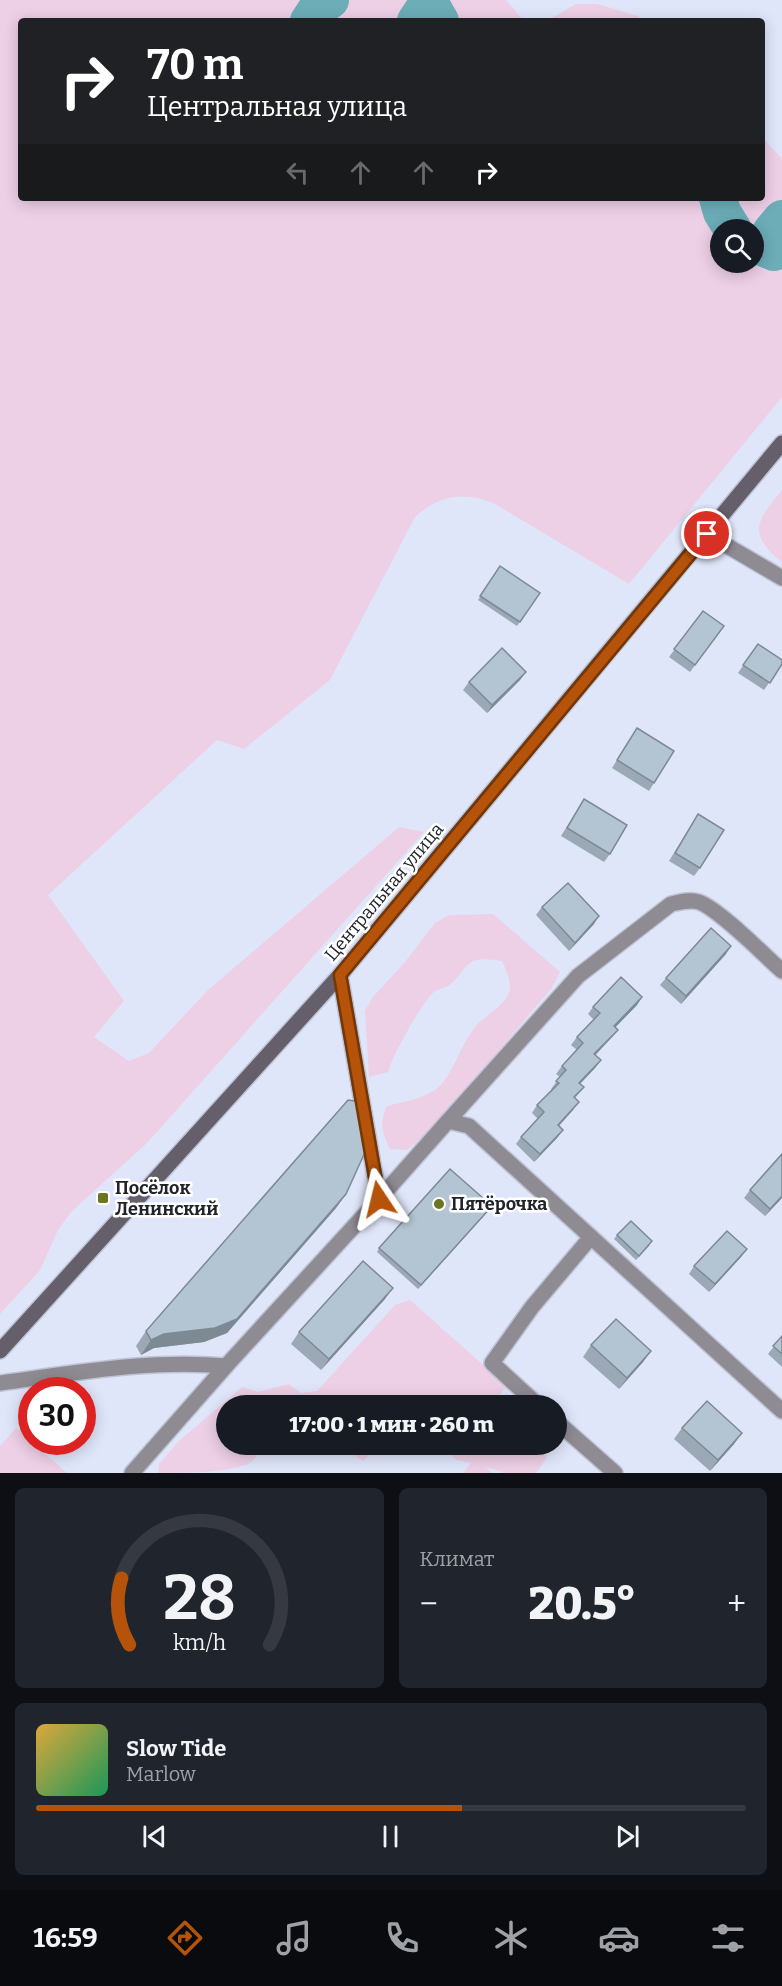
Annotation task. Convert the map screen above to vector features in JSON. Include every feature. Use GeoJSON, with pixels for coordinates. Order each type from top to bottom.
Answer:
{"type":"FeatureCollection","features":[{"type":"Feature","properties":{"kind":"main road","name":"Центральная улица"},"geometry":{"type":"LineString","coordinates":[[0,1352],[340,975],[782,443]]}},
{"type":"Feature","properties":{"kind":"street"},"geometry":{"type":"LineString","coordinates":[[707,534],[782,578]]}},
{"type":"Feature","properties":{"kind":"street"},"geometry":{"type":"LineString","coordinates":[[132,1473],[578,976],[671,904],[685,900],[700,902],[732,926],[782,971]]}},
{"type":"Feature","properties":{"kind":"street"},"geometry":{"type":"LineString","coordinates":[[340,975],[379,1199]]}},
{"type":"Feature","properties":{"kind":"street"},"geometry":{"type":"LineString","coordinates":[[448,1121],[468,1126],[782,1412]]}},
{"type":"Feature","properties":{"kind":"street"},"geometry":{"type":"LineString","coordinates":[[528,1395],[492,1363],[532,1307],[591,1237]]}},
{"type":"Feature","properties":{"kind":"street"},"geometry":{"type":"LineString","coordinates":[[0,1383],[103,1369],[191,1363],[226,1366]]}},
{"type":"Feature","properties":{"kind":"street"},"geometry":{"type":"LineString","coordinates":[[567,1431],[615,1473]]}},
{"type":"Feature","properties":{"kind":"shaded area"},"geometry":{"type":"Polygon","coordinates":[[[0,0],[506,0],[521,18],[18,18],[18,201],[765,201],[765,140],[782,159],[782,397],[629,584],[495,504],[473,497],[453,497],[433,504],[415,517],[330,680],[244,749],[217,740],[48,895],[124,1001],[94,1037],[129,1061],[149,1053],[208,990],[399,827],[424,832],[148,1142],[71,1212],[58,1230],[40,1270],[0,1314],[0,0]]]}},
{"type":"Feature","properties":{"kind":"shaded area"},"geometry":{"type":"Polygon","coordinates":[[[576,4],[597,4],[640,18],[552,18],[576,4]]]}},
{"type":"Feature","properties":{"kind":"shaded area"},"geometry":{"type":"Polygon","coordinates":[[[782,490],[782,562],[763,543],[759,527],[766,510],[782,490]]]}},
{"type":"Feature","properties":{"kind":"shaded area"},"geometry":{"type":"Polygon","coordinates":[[[493,914],[560,972],[551,989],[431,1130],[407,1150],[390,1149],[382,1128],[387,1106],[424,1096],[442,1084],[471,1032],[507,997],[510,988],[509,980],[502,961],[482,959],[470,963],[451,984],[429,997],[408,1029],[388,1072],[369,1077],[365,1011],[372,998],[405,962],[435,923],[449,915],[493,914]]]}},
{"type":"Feature","properties":{"kind":"shaded area"},"geometry":{"type":"Polygon","coordinates":[[[410,1300],[507,1386],[500,1395],[233,1395],[242,1387],[258,1392],[289,1384],[301,1393],[317,1391],[395,1305],[410,1300]]]}},
{"type":"Feature","properties":{"kind":"shaded area"},"geometry":{"type":"Polygon","coordinates":[[[216,1409],[216,1455],[257,1455],[250,1463],[230,1469],[158,1473],[159,1464],[180,1440],[216,1409]]]}},
{"type":"Feature","properties":{"kind":"shaded area"},"geometry":{"type":"Polygon","coordinates":[[[16,1428],[18,1430],[18,1455],[47,1455],[67,1473],[0,1473],[0,1446],[16,1428]]]}},
{"type":"Feature","properties":{"kind":"shaded area"},"geometry":{"type":"Polygon","coordinates":[[[353,1455],[369,1455],[363,1461],[353,1455]]]}},
{"type":"Feature","properties":{"kind":"shaded area"},"geometry":{"type":"Polygon","coordinates":[[[451,1455],[546,1455],[536,1473],[504,1473],[486,1467],[492,1473],[463,1473],[471,1463],[457,1460],[451,1455]]]}},
{"type":"Feature","properties":{"kind":"building"},"geometry":{"type":"Polygon","coordinates":[[[500,566],[540,593],[520,622],[480,596],[500,566]]]}},
{"type":"Feature","properties":{"kind":"building"},"geometry":{"type":"Polygon","coordinates":[[[703,611],[724,626],[695,665],[674,649],[703,611]]]}},
{"type":"Feature","properties":{"kind":"building"},"geometry":{"type":"Polygon","coordinates":[[[758,644],[782,660],[782,664],[770,683],[743,665],[758,644]]]}},
{"type":"Feature","properties":{"kind":"building"},"geometry":{"type":"Polygon","coordinates":[[[502,648],[526,672],[492,705],[469,682],[502,648]]]}},
{"type":"Feature","properties":{"kind":"building"},"geometry":{"type":"Polygon","coordinates":[[[637,728],[674,751],[654,783],[617,760],[637,728]]]}},
{"type":"Feature","properties":{"kind":"building"},"geometry":{"type":"Polygon","coordinates":[[[584,799],[627,825],[610,854],[567,828],[584,799]]]}},
{"type":"Feature","properties":{"kind":"building"},"geometry":{"type":"Polygon","coordinates":[[[698,814],[724,830],[700,868],[675,853],[698,814]]]}},
{"type":"Feature","properties":{"kind":"building"},"geometry":{"type":"Polygon","coordinates":[[[568,883],[599,916],[575,943],[542,907],[568,883]]]}},
{"type":"Feature","properties":{"kind":"building"},"geometry":{"type":"Polygon","coordinates":[[[711,928],[731,946],[686,996],[666,978],[711,928]]]}},
{"type":"Feature","properties":{"kind":"building"},"geometry":{"type":"Polygon","coordinates":[[[621,977],[642,997],[614,1026],[618,1030],[594,1054],[601,1060],[579,1083],[584,1087],[574,1097],[579,1102],[558,1125],[563,1130],[540,1154],[521,1137],[544,1112],[537,1105],[559,1083],[556,1081],[566,1070],[562,1066],[583,1043],[577,1037],[600,1013],[593,1007],[621,977]]]}},
{"type":"Feature","properties":{"kind":"building"},"geometry":{"type":"Polygon","coordinates":[[[348,1100],[361,1102],[366,1150],[346,1194],[237,1319],[215,1328],[164,1334],[151,1340],[146,1331],[348,1100]]]}},
{"type":"Feature","properties":{"kind":"building"},"geometry":{"type":"Polygon","coordinates":[[[782,1154],[782,1196],[770,1209],[750,1190],[782,1154]]]}},
{"type":"Feature","properties":{"kind":"building"},"geometry":{"type":"Polygon","coordinates":[[[450,1169],[492,1206],[421,1285],[379,1248],[450,1169]]]}},
{"type":"Feature","properties":{"kind":"building"},"geometry":{"type":"Polygon","coordinates":[[[631,1221],[652,1241],[639,1256],[617,1235],[631,1221]]]}},
{"type":"Feature","properties":{"kind":"building"},"geometry":{"type":"Polygon","coordinates":[[[727,1231],[747,1249],[715,1284],[694,1266],[727,1231]]]}},
{"type":"Feature","properties":{"kind":"building"},"geometry":{"type":"Polygon","coordinates":[[[363,1261],[393,1288],[329,1359],[299,1332],[363,1261]]]}},
{"type":"Feature","properties":{"kind":"building"},"geometry":{"type":"Polygon","coordinates":[[[616,1319],[651,1351],[627,1378],[591,1345],[616,1319]]]}},
{"type":"Feature","properties":{"kind":"building"},"geometry":{"type":"Polygon","coordinates":[[[782,1336],[782,1354],[773,1346],[782,1336]]]}},
{"type":"Feature","properties":{"kind":"building"},"geometry":{"type":"Polygon","coordinates":[[[707,1401],[742,1433],[718,1460],[682,1428],[707,1401]]]}},
{"type":"Feature","properties":{"kind":"waterway"},"geometry":{"type":"LineString","coordinates":[[311,18],[317,9],[330,0]]}},
{"type":"Feature","properties":{"kind":"waterway"},"geometry":{"type":"LineString","coordinates":[[418,18],[426,6],[433,9],[438,18]]}},
{"type":"Feature","properties":{"kind":"waterway"},"geometry":{"type":"LineString","coordinates":[[719,201],[726,219]]}},
{"type":"Feature","properties":{"kind":"waterway"},"geometry":{"type":"LineString","coordinates":[[764,248],[774,252],[777,246],[772,231],[782,219]]}},
{"type":"Feature","properties":{"kind":"place","name":"Посёлок Ленинский"},"geometry":{"type":"Point","coordinates":[103,1198]}},
{"type":"Feature","properties":{"kind":"place","name":"Пятёрочка"},"geometry":{"type":"Point","coordinates":[439,1204]}},
{"type":"Feature","properties":{"kind":"route"},"geometry":{"type":"LineString","coordinates":[[379,1199],[340,975],[707,534]]}}]}
